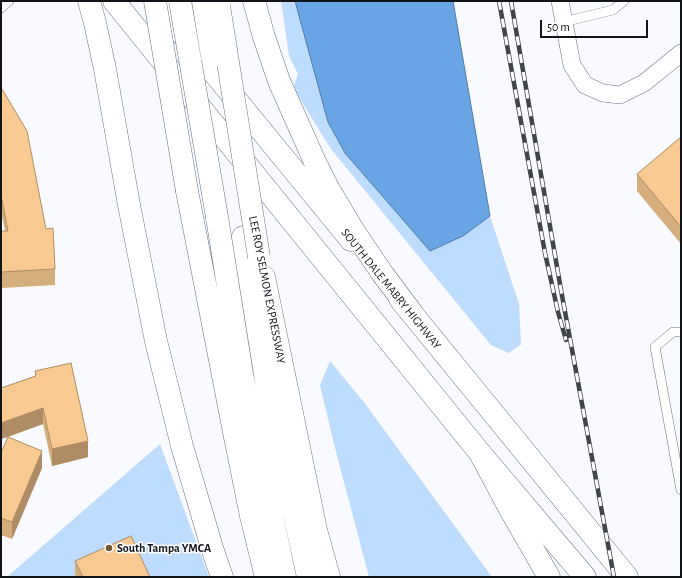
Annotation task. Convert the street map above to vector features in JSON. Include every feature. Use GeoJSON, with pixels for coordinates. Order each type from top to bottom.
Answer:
{"type":"FeatureCollection","features":[{"type":"Feature","properties":{"kind":"main road"},"geometry":{"type":"LineString","coordinates":[[89,1],[96,23],[128,206],[158,348],[182,446],[222,577]]}},
{"type":"Feature","properties":{"kind":"main road"},"geometry":{"type":"LineString","coordinates":[[114,1],[480,453],[585,577]]}},
{"type":"Feature","properties":{"kind":"main road"},"geometry":{"type":"LineString","coordinates":[[155,1],[187,191],[251,516],[266,577]]}},
{"type":"Feature","properties":{"kind":"main road","name":"SOUTH DALE MABRY HIGHWAY"},"geometry":{"type":"LineString","coordinates":[[155,1],[627,577]]}},
{"type":"Feature","properties":{"kind":"main road"},"geometry":{"type":"LineString","coordinates":[[180,1],[242,374],[285,577]]}},
{"type":"Feature","properties":{"kind":"main road"},"geometry":{"type":"LineString","coordinates":[[203,1],[269,399],[308,577]]}},
{"type":"Feature","properties":{"kind":"main road","name":"LEE ROY SELMON EXPRESSWAY"},"geometry":{"type":"LineString","coordinates":[[219,1],[259,257],[316,530],[329,577]]}},
{"type":"Feature","properties":{"kind":"main road"},"geometry":{"type":"LineString","coordinates":[[254,1],[279,81],[315,162],[353,230],[382,273],[412,313]]}},
{"type":"Feature","properties":{"kind":"main road"},"geometry":{"type":"LineString","coordinates":[[480,453],[548,577]]}},
{"type":"Feature","properties":{"kind":"street"},"geometry":{"type":"LineString","coordinates":[[560,1],[572,65],[585,85],[603,94],[620,94],[644,84],[681,53]]}},
{"type":"Feature","properties":{"kind":"lane"},"geometry":{"type":"LineString","coordinates":[[1,8],[9,1]]}},
{"type":"Feature","properties":{"kind":"lane"},"geometry":{"type":"LineString","coordinates":[[563,22],[614,10],[624,1]]}},
{"type":"Feature","properties":{"kind":"lane"},"geometry":{"type":"LineString","coordinates":[[681,332],[673,332],[655,347],[681,490]]}},
{"type":"Feature","properties":{"kind":"shaded area"},"geometry":{"type":"Polygon","coordinates":[[[281,1],[295,1],[328,122],[345,153],[430,251],[463,236],[490,216],[519,304],[521,344],[509,353],[491,345],[331,149],[293,88],[298,74],[289,56],[281,1]]]}},
{"type":"Feature","properties":{"kind":"shaded area"},"geometry":{"type":"Polygon","coordinates":[[[330,361],[363,401],[492,577],[369,577],[320,385],[330,361]]]}},
{"type":"Feature","properties":{"kind":"shaded area"},"geometry":{"type":"Polygon","coordinates":[[[160,444],[209,577],[7,577],[160,444]]]}},
{"type":"Feature","properties":{"kind":"water"},"geometry":{"type":"Polygon","coordinates":[[[295,1],[453,1],[490,216],[463,236],[430,251],[345,153],[328,122],[295,1]]]}},
{"type":"Feature","properties":{"kind":"building"},"geometry":{"type":"Polygon","coordinates":[[[1,89],[27,131],[46,229],[53,228],[55,269],[1,272],[1,231],[8,231],[1,195],[1,89]]]}},
{"type":"Feature","properties":{"kind":"building"},"geometry":{"type":"Polygon","coordinates":[[[681,137],[681,227],[637,174],[681,137]]]}},
{"type":"Feature","properties":{"kind":"building"},"geometry":{"type":"Polygon","coordinates":[[[71,363],[88,441],[52,449],[43,408],[1,423],[1,388],[36,376],[35,371],[71,363]]]}},
{"type":"Feature","properties":{"kind":"building"},"geometry":{"type":"Polygon","coordinates":[[[8,437],[42,451],[12,522],[1,518],[1,453],[8,437]]]}},
{"type":"Feature","properties":{"kind":"building","name":"South Tampa YMCA"},"geometry":{"type":"Polygon","coordinates":[[[131,536],[150,577],[83,577],[75,561],[131,536]]]}},
{"type":"Feature","properties":{"kind":"railway"},"geometry":{"type":"LineString","coordinates":[[499,1],[545,253],[558,312],[566,340]]}},
{"type":"Feature","properties":{"kind":"railway"},"geometry":{"type":"LineString","coordinates":[[511,1],[561,290],[614,577]]}},
{"type":"Feature","properties":{"kind":"place","name":"South Tampa YMCA"},"geometry":{"type":"Point","coordinates":[109,548]}}]}
